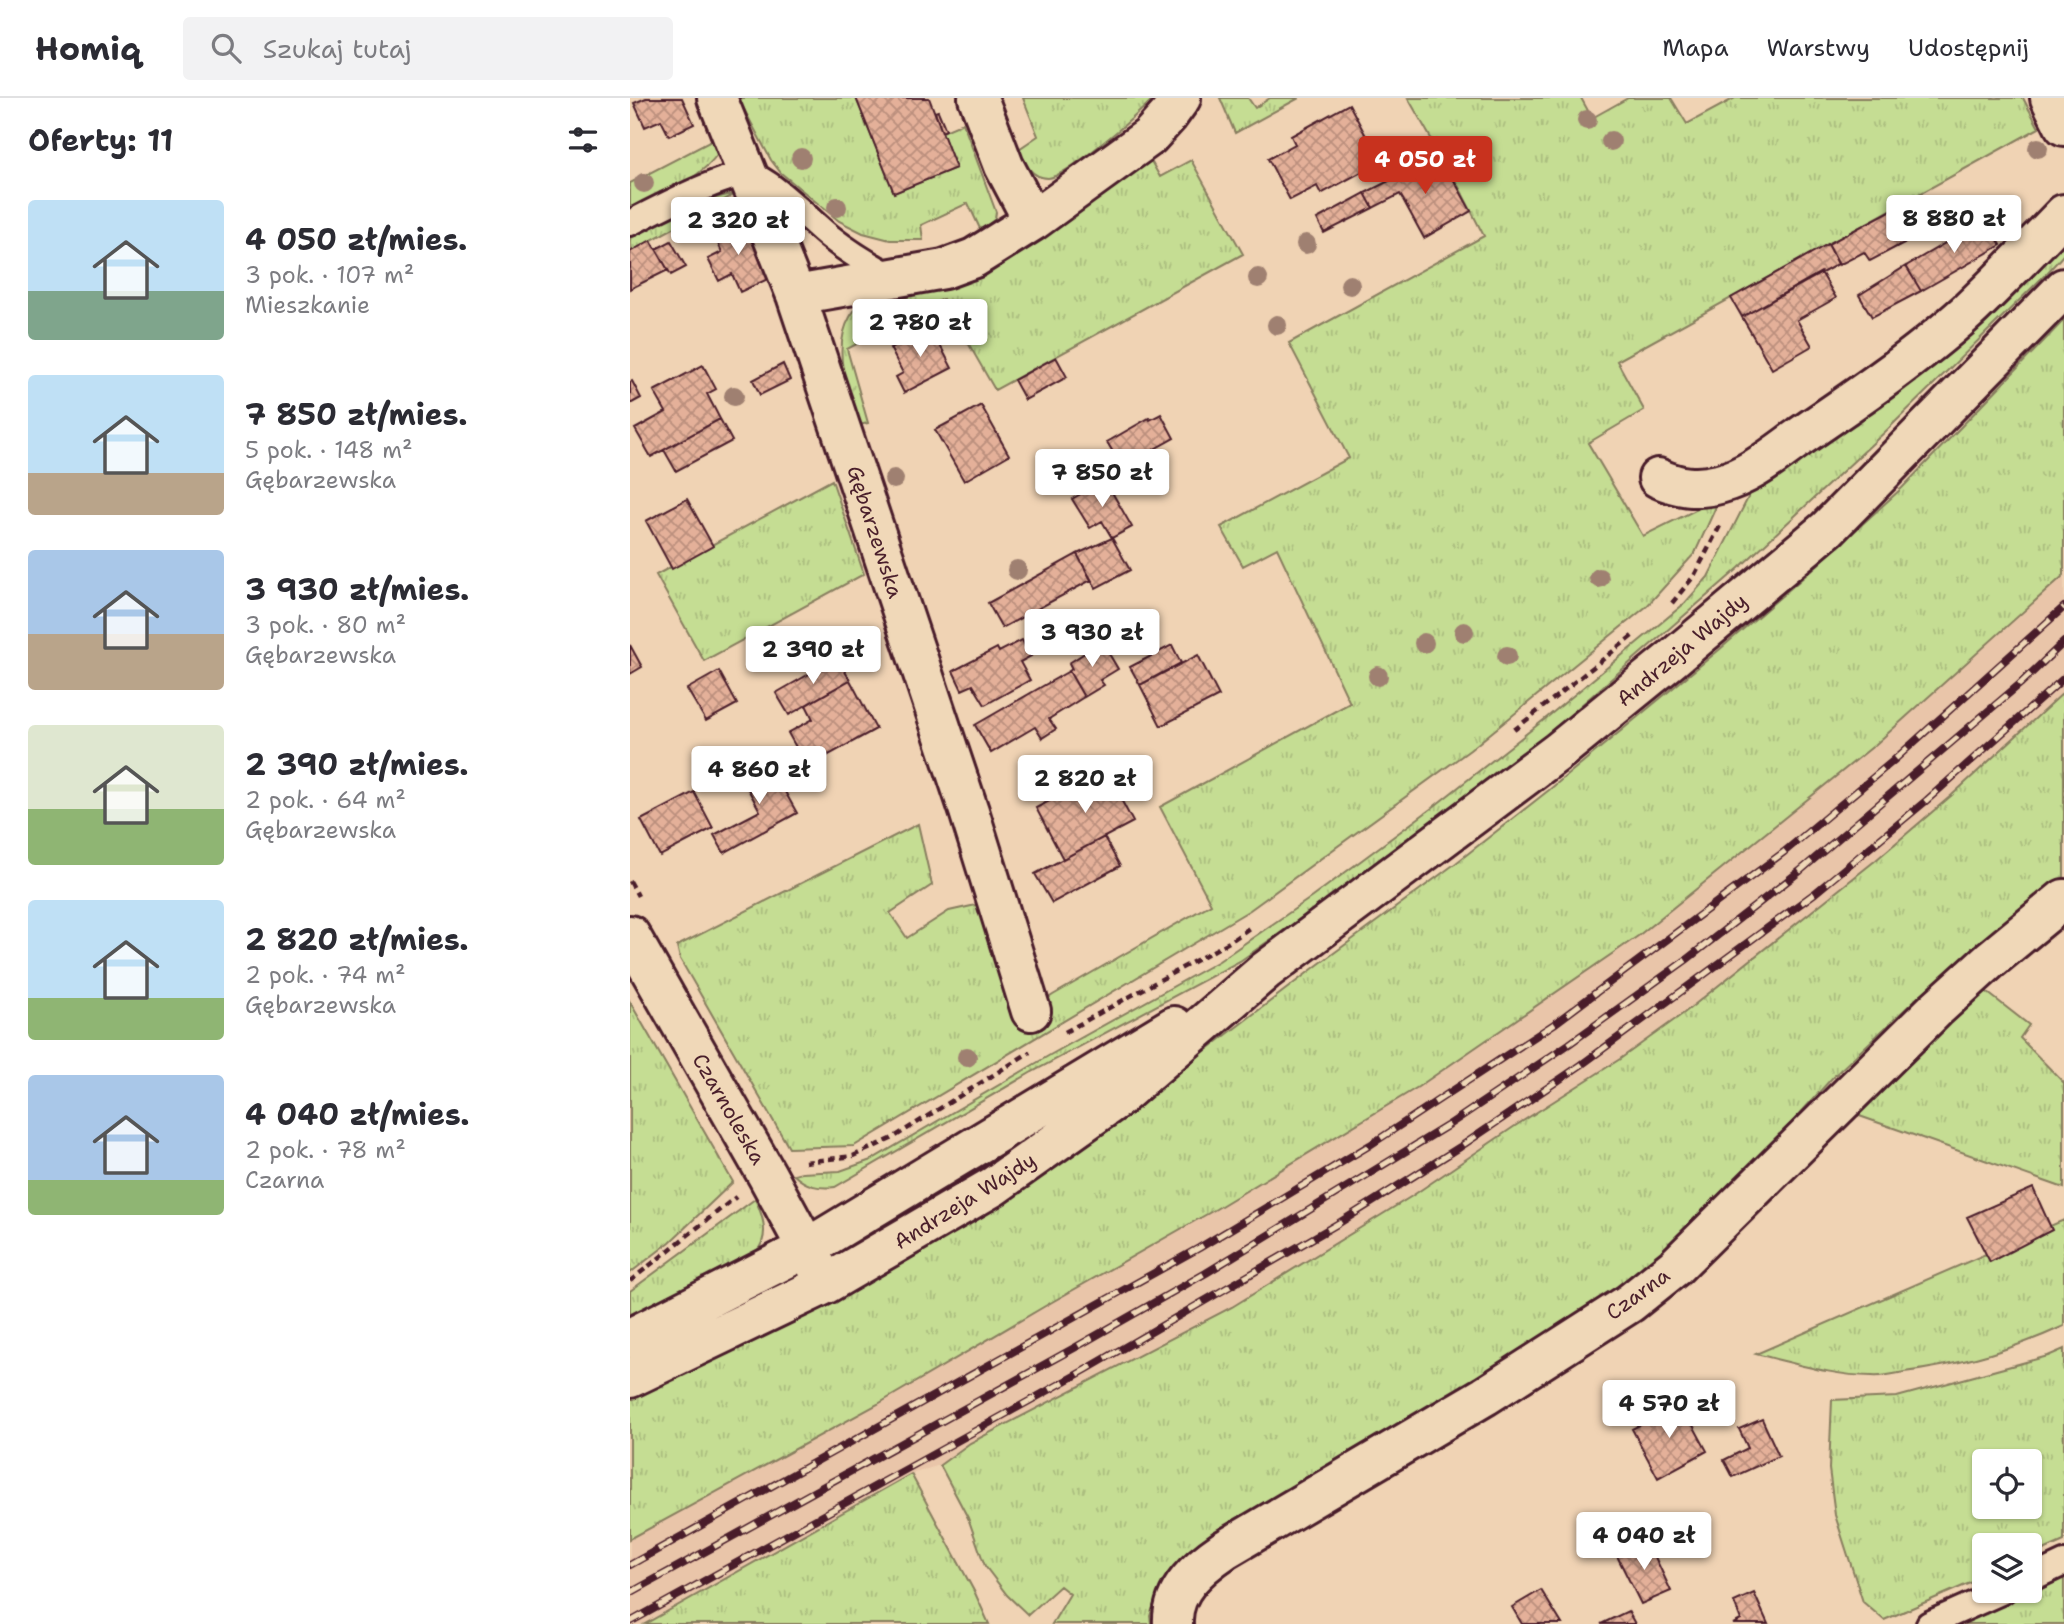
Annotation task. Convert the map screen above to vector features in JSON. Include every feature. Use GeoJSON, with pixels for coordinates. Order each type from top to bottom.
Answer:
{"type":"FeatureCollection","features":[{"type":"Feature","properties":{"kind":"street","name":"Gębarzewska"},"geometry":{"type":"LineString","coordinates":[[717,98],[796,295],[1043,1024]]}},
{"type":"Feature","properties":{"kind":"street"},"geometry":{"type":"LineString","coordinates":[[978,98],[1004,166],[1033,221]]}},
{"type":"Feature","properties":{"kind":"street"},"geometry":{"type":"LineString","coordinates":[[796,295],[944,269],[974,258],[1033,221],[1149,137],[1181,98]]}},
{"type":"Feature","properties":{"kind":"street"},"geometry":{"type":"LineString","coordinates":[[2050,98],[2064,126]]}},
{"type":"Feature","properties":{"kind":"street"},"geometry":{"type":"LineString","coordinates":[[1658,478],[1676,486],[1702,487],[1721,484],[1747,473],[1898,367],[1966,312],[2064,214]]}},
{"type":"Feature","properties":{"kind":"street","name":"Andrzeja Wajdy"},"geometry":{"type":"LineString","coordinates":[[630,1378],[826,1284],[994,1186],[1118,1098],[1265,971],[1559,751],[1827,529],[2064,288]]}},
{"type":"Feature","properties":{"kind":"street","name":"Czarna"},"geometry":{"type":"LineString","coordinates":[[1173,1624],[1182,1586],[1203,1564],[1496,1388],[1630,1303],[1675,1267],[1936,1009],[2064,899]]}},
{"type":"Feature","properties":{"kind":"street","name":"Czarnoleska"},"geometry":{"type":"LineString","coordinates":[[630,935],[756,1182],[807,1248],[826,1284]]}},
{"type":"Feature","properties":{"kind":"street","name":"Andrzeja Wajdy"},"geometry":{"type":"LineString","coordinates":[[630,1338],[807,1248],[1265,971]]}},
{"type":"Feature","properties":{"kind":"lane"},"geometry":{"type":"LineString","coordinates":[[630,223],[711,184],[748,174],[766,181],[831,238],[894,278]]}},
{"type":"Feature","properties":{"kind":"lane"},"geometry":{"type":"LineString","coordinates":[[2042,1573],[2064,1563]]}},
{"type":"Feature","properties":{"kind":"lane"},"geometry":{"type":"LineString","coordinates":[[1929,1624],[1976,1603]]}},
{"type":"Feature","properties":{"kind":"path"},"geometry":{"type":"LineString","coordinates":[[1670,606],[1694,576],[1747,473]]}},
{"type":"Feature","properties":{"kind":"path"},"geometry":{"type":"LineString","coordinates":[[1506,737],[1642,628]]}},
{"type":"Feature","properties":{"kind":"path"},"geometry":{"type":"LineString","coordinates":[[1043,1024],[1231,941],[1262,919]]}},
{"type":"Feature","properties":{"kind":"path"},"geometry":{"type":"LineString","coordinates":[[630,1282],[756,1182],[792,1164],[853,1156],[872,1148],[891,1139],[1031,1052]]}},
{"type":"Feature","properties":{"kind":"shaded area"},"geometry":{"type":"Polygon","coordinates":[[[2064,575],[2064,692],[1952,795],[1876,860],[1684,1013],[1620,1059],[1412,1196],[1232,1307],[970,1443],[940,1465],[911,1474],[645,1624],[630,1624],[630,1539],[878,1404],[1216,1209],[1418,1087],[1638,936],[1876,744],[2064,575]]]}},
{"type":"Feature","properties":{"kind":"green space"},"geometry":{"type":"Polygon","coordinates":[[[738,98],[856,98],[894,193],[956,168],[942,132],[963,123],[996,212],[995,219],[987,226],[992,233],[983,235],[968,203],[921,225],[923,240],[890,240],[863,233],[839,221],[781,173],[771,160],[738,98]]]}},
{"type":"Feature","properties":{"kind":"green space"},"geometry":{"type":"Polygon","coordinates":[[[1023,98],[1154,98],[1086,156],[1048,178],[1033,173],[1019,149],[1038,136],[1023,98]]]}},
{"type":"Feature","properties":{"kind":"green space"},"geometry":{"type":"Polygon","coordinates":[[[1220,98],[1248,98],[1255,108],[1270,98],[1299,98],[1235,133],[1220,98]]]}},
{"type":"Feature","properties":{"kind":"green space"},"geometry":{"type":"Polygon","coordinates":[[[1408,98],[1581,98],[1592,118],[1628,98],[1671,98],[1687,124],[1735,98],[2023,98],[2039,128],[1617,361],[1644,410],[1588,443],[1643,536],[1720,498],[1695,553],[1647,606],[1470,750],[1250,910],[854,1146],[789,1148],[680,959],[677,946],[918,824],[932,885],[890,913],[907,938],[949,911],[985,903],[1017,1019],[1053,995],[1211,904],[1160,807],[1350,703],[1277,548],[1243,566],[1221,527],[1349,458],[1289,343],[1484,236],[1408,98]]]}},
{"type":"Feature","properties":{"kind":"green space"},"geometry":{"type":"Polygon","coordinates":[[[717,138],[719,152],[701,171],[679,186],[630,211],[630,183],[717,138]]]}},
{"type":"Feature","properties":{"kind":"green space"},"geometry":{"type":"Polygon","coordinates":[[[1147,154],[1160,177],[1191,160],[1243,254],[995,390],[943,299],[847,349],[868,423],[859,425],[843,371],[842,343],[844,330],[860,304],[1147,154]]]}},
{"type":"Feature","properties":{"kind":"green space"},"geometry":{"type":"Polygon","coordinates":[[[737,193],[632,251],[630,238],[695,205],[737,193]]]}},
{"type":"Feature","properties":{"kind":"green space"},"geometry":{"type":"Polygon","coordinates":[[[2064,237],[2064,254],[2047,273],[1887,430],[1739,568],[1526,753],[1369,871],[1240,961],[1032,1072],[835,1187],[813,1186],[794,1175],[840,1171],[871,1160],[1050,1055],[1219,961],[1312,897],[1432,808],[1545,719],[1685,603],[1708,577],[1757,480],[2064,237]]]}},
{"type":"Feature","properties":{"kind":"green space"},"geometry":{"type":"Polygon","coordinates":[[[2064,320],[2064,575],[1876,744],[1638,936],[1418,1087],[1216,1209],[878,1404],[630,1539],[630,1398],[745,1345],[887,1271],[1014,1189],[1124,1113],[1456,863],[1719,650],[1902,488],[2064,320]]]}},
{"type":"Feature","properties":{"kind":"green space"},"geometry":{"type":"Polygon","coordinates":[[[832,480],[864,574],[704,661],[656,575],[832,480]]]}},
{"type":"Feature","properties":{"kind":"green space"},"geometry":{"type":"Polygon","coordinates":[[[2064,692],[2064,878],[1918,997],[1832,1078],[1758,1160],[1668,1252],[1590,1312],[1310,1481],[1197,1545],[1173,1567],[1159,1589],[1150,1616],[1151,1624],[1052,1624],[1070,1594],[1060,1586],[1028,1615],[1007,1595],[985,1566],[968,1518],[940,1465],[970,1443],[1232,1307],[1412,1196],[1620,1059],[1684,1013],[1876,860],[1952,795],[2064,692]]]}},
{"type":"Feature","properties":{"kind":"green space"},"geometry":{"type":"Polygon","coordinates":[[[1983,989],[2029,1025],[2020,1038],[2064,1083],[2064,1188],[1851,1113],[1983,989]]]}},
{"type":"Feature","properties":{"kind":"green space"},"geometry":{"type":"Polygon","coordinates":[[[630,1002],[733,1182],[670,1242],[630,1273],[630,1002]]]}},
{"type":"Feature","properties":{"kind":"green space"},"geometry":{"type":"Polygon","coordinates":[[[1075,1098],[1081,1110],[890,1225],[881,1225],[1075,1098]]]}},
{"type":"Feature","properties":{"kind":"green space"},"geometry":{"type":"Polygon","coordinates":[[[755,1199],[763,1219],[764,1233],[756,1252],[630,1323],[630,1291],[755,1199]]]}},
{"type":"Feature","properties":{"kind":"green space"},"geometry":{"type":"Polygon","coordinates":[[[2064,1220],[2064,1326],[2006,1349],[1966,1360],[1880,1376],[1828,1371],[1756,1354],[2064,1220]]]}},
{"type":"Feature","properties":{"kind":"green space"},"geometry":{"type":"Polygon","coordinates":[[[2064,1349],[2064,1541],[2042,1551],[2042,1533],[1972,1533],[1972,1582],[1884,1620],[1863,1602],[1835,1515],[1829,1469],[1832,1400],[1897,1397],[2048,1356],[2064,1349]]]}},
{"type":"Feature","properties":{"kind":"green space"},"geometry":{"type":"Polygon","coordinates":[[[911,1474],[989,1624],[645,1624],[911,1474]]]}},
{"type":"Feature","properties":{"kind":"green space"},"geometry":{"type":"Polygon","coordinates":[[[2064,1564],[2064,1624],[1929,1624],[1976,1603],[2042,1603],[2042,1581],[2064,1564]]]}},
{"type":"Feature","properties":{"kind":"building"},"geometry":{"type":"Polygon","coordinates":[[[646,98],[682,98],[694,124],[669,136],[661,120],[645,127],[634,103],[646,98]]]}},
{"type":"Feature","properties":{"kind":"building"},"geometry":{"type":"Polygon","coordinates":[[[856,98],[929,98],[956,168],[894,193],[856,98]]]}},
{"type":"Feature","properties":{"kind":"building"},"geometry":{"type":"Polygon","coordinates":[[[1349,104],[1380,162],[1321,194],[1317,186],[1290,200],[1268,159],[1295,144],[1291,136],[1349,104]]]}},
{"type":"Feature","properties":{"kind":"building"},"geometry":{"type":"Polygon","coordinates":[[[938,111],[946,130],[942,132],[935,112],[938,111]]]}},
{"type":"Feature","properties":{"kind":"building"},"geometry":{"type":"Polygon","coordinates":[[[1440,155],[1471,211],[1424,238],[1400,194],[1373,208],[1365,193],[1440,155]]]}},
{"type":"Feature","properties":{"kind":"building"},"geometry":{"type":"Polygon","coordinates":[[[1365,193],[1373,208],[1324,233],[1317,219],[1365,193]]]}},
{"type":"Feature","properties":{"kind":"building"},"geometry":{"type":"Polygon","coordinates":[[[1905,203],[1921,234],[1870,261],[1864,252],[1839,265],[1828,244],[1905,203]]]}},
{"type":"Feature","properties":{"kind":"building"},"geometry":{"type":"Polygon","coordinates":[[[741,219],[770,278],[740,292],[732,274],[719,281],[708,259],[722,252],[713,233],[741,219]]]}},
{"type":"Feature","properties":{"kind":"building"},"geometry":{"type":"Polygon","coordinates":[[[1986,219],[2001,245],[1921,291],[1906,266],[1986,219]]]}},
{"type":"Feature","properties":{"kind":"building"},"geometry":{"type":"Polygon","coordinates":[[[651,240],[668,270],[630,289],[630,252],[651,240]]]}},
{"type":"Feature","properties":{"kind":"building"},"geometry":{"type":"Polygon","coordinates":[[[671,241],[686,267],[671,275],[656,249],[671,241]]]}},
{"type":"Feature","properties":{"kind":"building"},"geometry":{"type":"Polygon","coordinates":[[[1828,244],[1838,264],[1742,317],[1731,298],[1828,244]]]}},
{"type":"Feature","properties":{"kind":"building"},"geometry":{"type":"Polygon","coordinates":[[[1906,266],[1921,291],[1872,317],[1859,295],[1906,266]]]}},
{"type":"Feature","properties":{"kind":"building"},"geometry":{"type":"Polygon","coordinates":[[[1821,272],[1836,298],[1797,320],[1812,346],[1772,369],[1742,317],[1821,272]]]}},
{"type":"Feature","properties":{"kind":"building"},"geometry":{"type":"Polygon","coordinates":[[[930,326],[952,368],[904,393],[896,377],[903,373],[890,348],[930,326]]]}},
{"type":"Feature","properties":{"kind":"building"},"geometry":{"type":"Polygon","coordinates":[[[1056,357],[1067,377],[1025,400],[1014,380],[1056,357]]]}},
{"type":"Feature","properties":{"kind":"building"},"geometry":{"type":"Polygon","coordinates":[[[783,364],[790,380],[760,395],[753,380],[783,364]]]}},
{"type":"Feature","properties":{"kind":"building"},"geometry":{"type":"Polygon","coordinates":[[[703,365],[716,389],[707,394],[720,419],[651,457],[635,429],[666,412],[654,391],[703,365]]]}},
{"type":"Feature","properties":{"kind":"building"},"geometry":{"type":"Polygon","coordinates":[[[632,381],[641,398],[630,404],[630,382],[632,381]]]}},
{"type":"Feature","properties":{"kind":"building"},"geometry":{"type":"Polygon","coordinates":[[[981,405],[1009,455],[964,481],[935,430],[981,405]]]}},
{"type":"Feature","properties":{"kind":"building"},"geometry":{"type":"Polygon","coordinates":[[[1161,414],[1174,438],[1122,467],[1107,442],[1161,414]]]}},
{"type":"Feature","properties":{"kind":"building"},"geometry":{"type":"Polygon","coordinates":[[[720,419],[732,441],[676,471],[664,450],[720,419]]]}},
{"type":"Feature","properties":{"kind":"building"},"geometry":{"type":"Polygon","coordinates":[[[1105,480],[1132,527],[1112,538],[1102,521],[1090,528],[1072,499],[1105,480]]]}},
{"type":"Feature","properties":{"kind":"building"},"geometry":{"type":"Polygon","coordinates":[[[687,499],[713,546],[672,569],[646,521],[687,499]]]}},
{"type":"Feature","properties":{"kind":"building"},"geometry":{"type":"Polygon","coordinates":[[[1112,538],[1130,570],[1096,588],[1077,554],[1112,538]]]}},
{"type":"Feature","properties":{"kind":"building"},"geometry":{"type":"Polygon","coordinates":[[[1077,554],[1091,580],[1002,628],[988,603],[1077,554]]]}},
{"type":"Feature","properties":{"kind":"building"},"geometry":{"type":"Polygon","coordinates":[[[1022,640],[1031,656],[1020,662],[1030,680],[985,705],[973,685],[962,690],[953,671],[997,648],[999,652],[1022,640]]]}},
{"type":"Feature","properties":{"kind":"building"},"geometry":{"type":"Polygon","coordinates":[[[1102,642],[1118,669],[1100,680],[1104,685],[1084,697],[1069,671],[1072,669],[1069,663],[1102,642]]]}},
{"type":"Feature","properties":{"kind":"building"},"geometry":{"type":"Polygon","coordinates":[[[630,645],[642,667],[630,674],[630,645]]]}},
{"type":"Feature","properties":{"kind":"building"},"geometry":{"type":"Polygon","coordinates":[[[1172,645],[1181,663],[1140,685],[1130,667],[1172,645]]]}},
{"type":"Feature","properties":{"kind":"building"},"geometry":{"type":"Polygon","coordinates":[[[1198,655],[1219,696],[1161,726],[1140,685],[1198,655]]]}},
{"type":"Feature","properties":{"kind":"building"},"geometry":{"type":"Polygon","coordinates":[[[837,658],[850,680],[789,715],[776,693],[837,658]]]}},
{"type":"Feature","properties":{"kind":"building"},"geometry":{"type":"Polygon","coordinates":[[[719,671],[737,704],[706,721],[687,689],[719,671]]]}},
{"type":"Feature","properties":{"kind":"building"},"geometry":{"type":"Polygon","coordinates":[[[1069,671],[1084,697],[1049,719],[1056,729],[1042,738],[1035,727],[991,753],[975,725],[1069,671]]]}},
{"type":"Feature","properties":{"kind":"building"},"geometry":{"type":"Polygon","coordinates":[[[850,680],[876,729],[807,767],[788,733],[813,719],[806,705],[850,680]]]}},
{"type":"Feature","properties":{"kind":"building"},"geometry":{"type":"Polygon","coordinates":[[[765,756],[797,813],[724,853],[714,835],[760,811],[738,771],[765,756]]]}},
{"type":"Feature","properties":{"kind":"building"},"geometry":{"type":"Polygon","coordinates":[[[1106,771],[1133,822],[1063,859],[1036,808],[1106,771]]]}},
{"type":"Feature","properties":{"kind":"building"},"geometry":{"type":"Polygon","coordinates":[[[694,792],[713,828],[660,856],[641,820],[694,792]]]}},
{"type":"Feature","properties":{"kind":"building"},"geometry":{"type":"Polygon","coordinates":[[[1104,837],[1120,866],[1052,903],[1035,874],[1104,837]]]}},
{"type":"Feature","properties":{"kind":"building"},"geometry":{"type":"Polygon","coordinates":[[[2033,1188],[2052,1230],[1990,1262],[1967,1217],[2033,1188]]]}},
{"type":"Feature","properties":{"kind":"building"},"geometry":{"type":"Polygon","coordinates":[[[1681,1403],[1707,1451],[1658,1478],[1632,1429],[1681,1403]]]}},
{"type":"Feature","properties":{"kind":"building"},"geometry":{"type":"Polygon","coordinates":[[[1762,1419],[1779,1456],[1733,1477],[1724,1460],[1748,1448],[1739,1429],[1762,1419]]]}},
{"type":"Feature","properties":{"kind":"building"},"geometry":{"type":"Polygon","coordinates":[[[1647,1540],[1671,1591],[1641,1604],[1616,1554],[1647,1540]]]}},
{"type":"Feature","properties":{"kind":"building"},"geometry":{"type":"Polygon","coordinates":[[[1541,1590],[1562,1624],[1522,1624],[1512,1607],[1541,1590]]]}},
{"type":"Feature","properties":{"kind":"building"},"geometry":{"type":"Polygon","coordinates":[[[1754,1593],[1768,1624],[1733,1624],[1741,1620],[1734,1602],[1754,1593]]]}},
{"type":"Feature","properties":{"kind":"building"},"geometry":{"type":"Polygon","coordinates":[[[1628,1611],[1635,1624],[1601,1624],[1628,1611]]]}},
{"type":"Feature","properties":{"kind":"railway"},"geometry":{"type":"LineString","coordinates":[[630,1565],[1199,1248],[1370,1145],[1554,1024],[1784,852],[1893,761],[2064,607]]}},
{"type":"Feature","properties":{"kind":"railway"},"geometry":{"type":"LineString","coordinates":[[630,1593],[1206,1273],[1447,1126],[1569,1044],[1686,960],[1800,871],[2020,684],[2064,642]]}},
{"type":"Feature","properties":{"kind":"railway"},"geometry":{"type":"LineString","coordinates":[[630,1622],[1087,1369],[1339,1223],[1460,1147],[1581,1065],[1815,893],[1927,800],[2064,678]]}}]}
